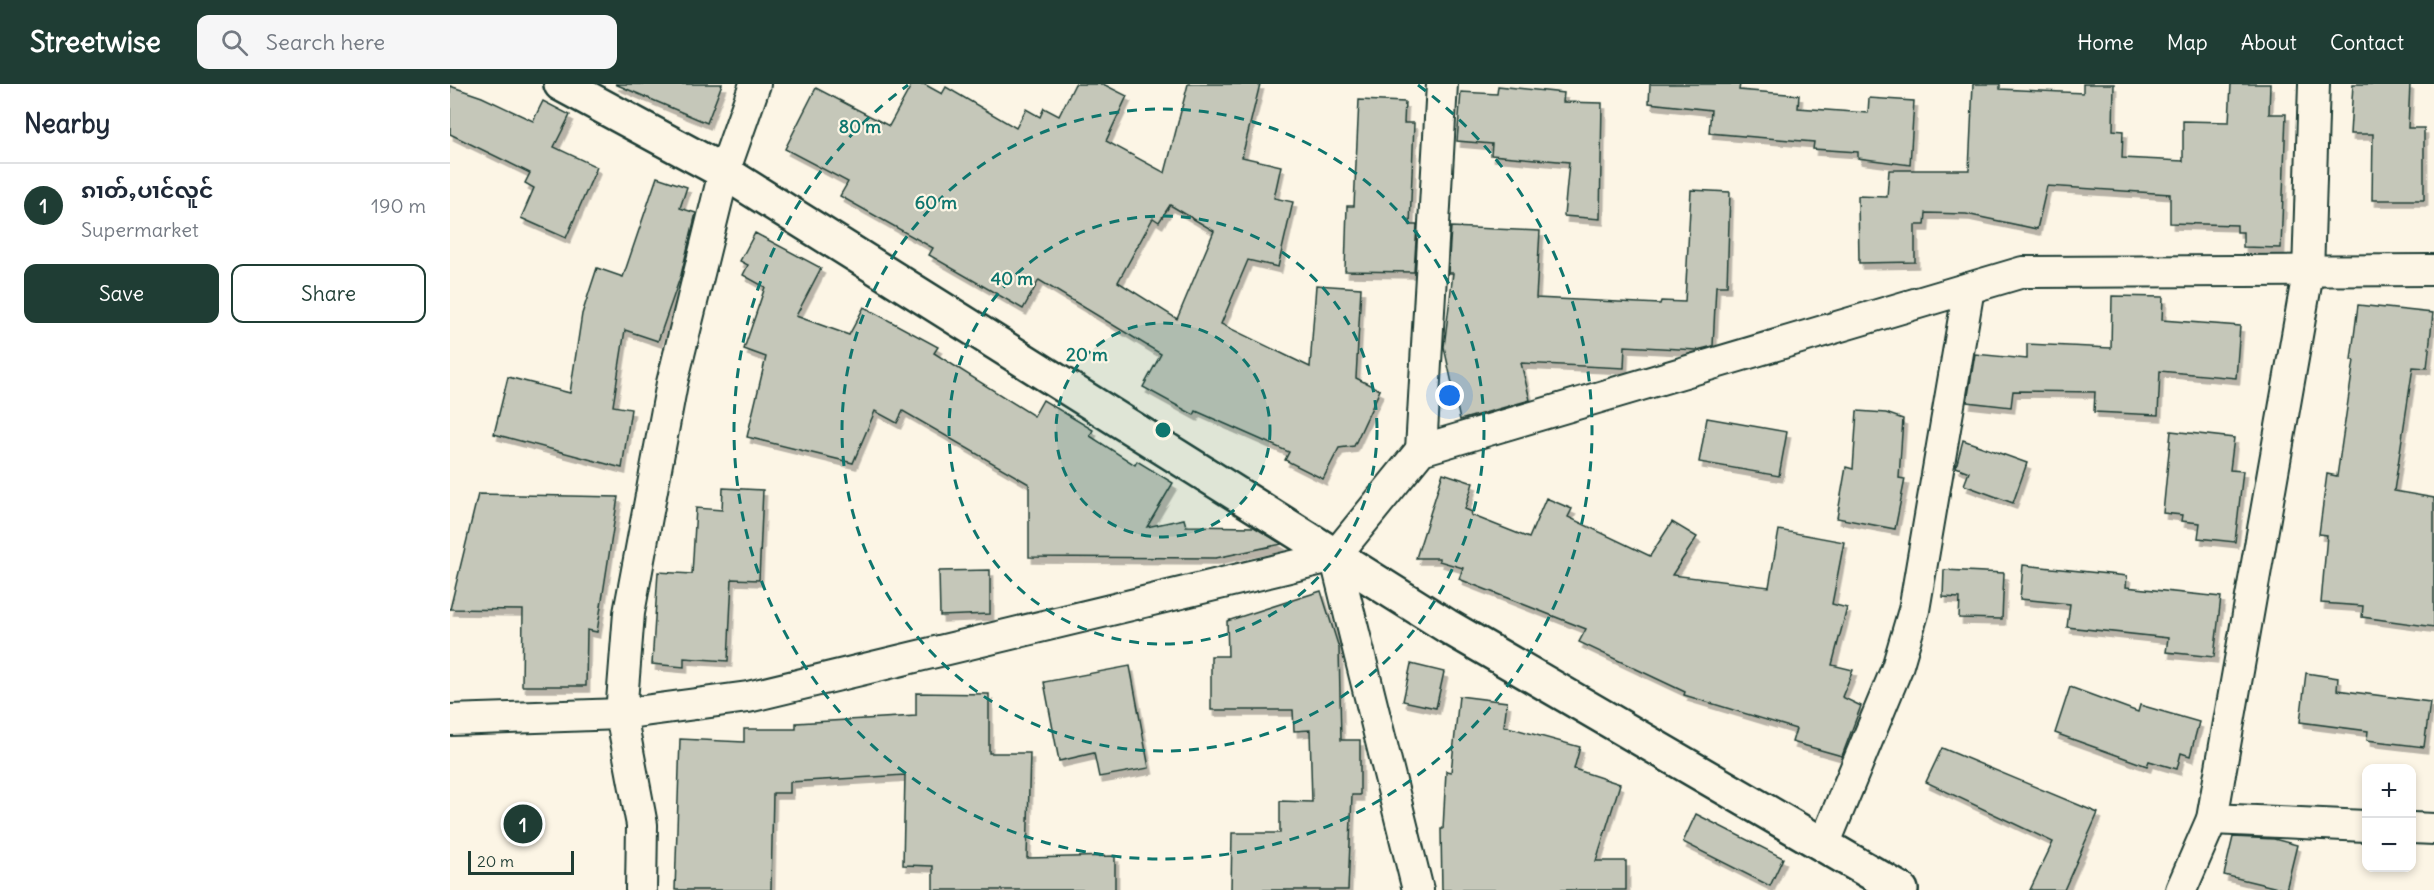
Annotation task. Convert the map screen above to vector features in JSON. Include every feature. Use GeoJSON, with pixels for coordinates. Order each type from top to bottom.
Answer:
{"type":"FeatureCollection","features":[{"type":"Feature","properties":{"kind":"highway"},"geometry":{"type":"LineString","coordinates":[[561,84],[724,172],[1447,626],[1901,890]]}},
{"type":"Feature","properties":{"kind":"street"},"geometry":{"type":"LineString","coordinates":[[641,890],[642,825],[621,714],[629,613],[672,383],[724,172],[755,84]]}},
{"type":"Feature","properties":{"kind":"street"},"geometry":{"type":"LineString","coordinates":[[1421,450],[1442,84]]}},
{"type":"Feature","properties":{"kind":"street"},"geometry":{"type":"LineString","coordinates":[[2181,890],[2212,819],[2308,273],[2314,84]]}},
{"type":"Feature","properties":{"kind":"street"},"geometry":{"type":"LineString","coordinates":[[450,720],[621,714],[748,697],[1335,556],[1421,450],[2023,272],[2308,273],[2434,270]]}},
{"type":"Feature","properties":{"kind":"street"},"geometry":{"type":"LineString","coordinates":[[1824,845],[1897,668],[1914,610],[1969,288]]}},
{"type":"Feature","properties":{"kind":"street"},"geometry":{"type":"LineString","coordinates":[[1335,556],[1418,890]]}},
{"type":"Feature","properties":{"kind":"street"},"geometry":{"type":"LineString","coordinates":[[2212,819],[2362,826]]}},
{"type":"Feature","properties":{"kind":"street"},"geometry":{"type":"LineString","coordinates":[[2416,828],[2434,829]]}},
{"type":"Feature","properties":{"kind":"building"},"geometry":{"type":"Polygon","coordinates":[[[615,84],[722,84],[707,123],[615,84]]]}},
{"type":"Feature","properties":{"kind":"building"},"geometry":{"type":"Polygon","coordinates":[[[912,84],[924,84],[942,94],[946,87],[1016,128],[1026,109],[1040,117],[1044,108],[1059,116],[1075,84],[1103,84],[1127,96],[1106,141],[1165,173],[1188,84],[1260,84],[1242,157],[1281,166],[1274,198],[1293,202],[1278,267],[1248,260],[1221,324],[1310,367],[1316,285],[1361,288],[1356,378],[1380,390],[1354,446],[1339,448],[1323,479],[1285,460],[1289,452],[1196,411],[1194,415],[1143,387],[1161,354],[1039,280],[1023,309],[929,255],[933,248],[840,196],[848,182],[785,149],[816,88],[889,126],[912,84]],[[1170,205],[1159,222],[1153,218],[1118,282],[1177,319],[1214,231],[1170,205]]]}},
{"type":"Feature","properties":{"kind":"building"},"geometry":{"type":"Polygon","coordinates":[[[1650,84],[1740,84],[1739,90],[1799,95],[1798,108],[1868,113],[1869,98],[1914,101],[1910,165],[1858,158],[1858,152],[1813,149],[1814,142],[1709,133],[1711,110],[1649,103],[1650,84]]]}},
{"type":"Feature","properties":{"kind":"building"},"geometry":{"type":"Polygon","coordinates":[[[1973,84],[2000,84],[2000,89],[2083,93],[2083,84],[2114,84],[2113,130],[2123,131],[2122,158],[2183,161],[2183,121],[2229,122],[2231,84],[2270,84],[2269,114],[2286,114],[2281,248],[2243,247],[2243,232],[2237,232],[2237,225],[2170,223],[2170,194],[2047,186],[2037,229],[1966,214],[1926,213],[1925,225],[1915,225],[1915,262],[1859,263],[1858,196],[1887,197],[1889,170],[1969,170],[1973,84]]]}},
{"type":"Feature","properties":{"kind":"building"},"geometry":{"type":"Polygon","coordinates":[[[2353,84],[2410,84],[2408,128],[2424,128],[2424,200],[2372,200],[2373,134],[2350,134],[2353,84]]]}},
{"type":"Feature","properties":{"kind":"building"},"geometry":{"type":"Polygon","coordinates":[[[450,86],[482,97],[533,121],[543,101],[570,115],[554,147],[597,167],[566,238],[521,218],[534,188],[525,183],[530,173],[450,134],[450,86]]]}},
{"type":"Feature","properties":{"kind":"building"},"geometry":{"type":"Polygon","coordinates":[[[1498,86],[1564,93],[1563,102],[1602,103],[1600,219],[1564,216],[1569,162],[1491,155],[1492,144],[1457,141],[1461,92],[1497,94],[1498,86]]]}},
{"type":"Feature","properties":{"kind":"building"},"geometry":{"type":"Polygon","coordinates":[[[1359,100],[1405,102],[1404,123],[1414,123],[1410,225],[1417,225],[1414,272],[1345,271],[1347,206],[1354,206],[1359,100]]]}},
{"type":"Feature","properties":{"kind":"building"},"geometry":{"type":"Polygon","coordinates":[[[657,177],[687,187],[680,208],[696,213],[681,275],[658,341],[625,330],[613,406],[631,409],[622,468],[494,434],[508,377],[570,393],[582,314],[597,268],[623,277],[657,177]]]}},
{"type":"Feature","properties":{"kind":"building"},"geometry":{"type":"Polygon","coordinates":[[[1691,190],[1730,192],[1727,286],[1716,286],[1713,346],[1697,350],[1625,346],[1624,368],[1521,363],[1530,400],[1460,420],[1444,347],[1453,273],[1448,273],[1451,227],[1540,231],[1536,298],[1660,304],[1661,301],[1685,302],[1691,190]]]}},
{"type":"Feature","properties":{"kind":"building"},"geometry":{"type":"Polygon","coordinates":[[[755,233],[821,268],[796,316],[849,335],[864,307],[938,347],[934,353],[1034,416],[1043,400],[1093,430],[1090,436],[1135,465],[1137,461],[1173,483],[1147,527],[1184,519],[1186,526],[1254,527],[1282,544],[1216,558],[1029,557],[1029,484],[903,411],[897,423],[875,411],[853,463],[747,437],[766,357],[744,349],[765,287],[743,275],[748,265],[740,261],[755,233]]]}},
{"type":"Feature","properties":{"kind":"building"},"geometry":{"type":"Polygon","coordinates":[[[2112,296],[2163,297],[2162,320],[2240,326],[2236,378],[2160,371],[2158,415],[2094,412],[2095,392],[2013,391],[2011,407],[1967,402],[1975,354],[2027,359],[2027,344],[2111,348],[2112,296]]]}},
{"type":"Feature","properties":{"kind":"building"},"geometry":{"type":"Polygon","coordinates":[[[2358,305],[2433,313],[2427,368],[2413,367],[2394,491],[2434,498],[2434,627],[2362,617],[2363,606],[2321,603],[2327,535],[2319,534],[2327,474],[2337,476],[2354,360],[2351,360],[2358,305]]]}},
{"type":"Feature","properties":{"kind":"building"},"geometry":{"type":"Polygon","coordinates":[[[1857,411],[1886,413],[1903,419],[1899,478],[1905,479],[1895,529],[1837,518],[1846,467],[1853,469],[1857,411]]]}},
{"type":"Feature","properties":{"kind":"building"},"geometry":{"type":"Polygon","coordinates":[[[1707,418],[1787,432],[1779,476],[1699,462],[1707,418]]]}},
{"type":"Feature","properties":{"kind":"building"},"geometry":{"type":"Polygon","coordinates":[[[2171,431],[2234,438],[2230,470],[2243,471],[2235,542],[2198,538],[2200,523],[2181,521],[2182,515],[2163,513],[2171,431]]]}},
{"type":"Feature","properties":{"kind":"building"},"geometry":{"type":"Polygon","coordinates":[[[1963,440],[2027,463],[2013,503],[1964,485],[1969,472],[1956,467],[1963,440]]]}},
{"type":"Feature","properties":{"kind":"building"},"geometry":{"type":"Polygon","coordinates":[[[1443,473],[1473,483],[1465,509],[1472,512],[1471,515],[1529,538],[1546,498],[1572,509],[1568,517],[1650,556],[1672,522],[1697,537],[1672,575],[1769,587],[1779,530],[1844,542],[1832,604],[1847,608],[1832,665],[1853,670],[1842,697],[1861,706],[1842,756],[1792,742],[1796,729],[1684,695],[1685,692],[1579,642],[1586,629],[1459,579],[1463,568],[1439,561],[1439,558],[1416,558],[1443,473]]]}},
{"type":"Feature","properties":{"kind":"building"},"geometry":{"type":"Polygon","coordinates":[[[723,488],[763,490],[759,580],[732,579],[728,661],[684,658],[684,667],[652,664],[658,572],[692,574],[696,508],[722,510],[723,488]]]}},
{"type":"Feature","properties":{"kind":"building"},"geometry":{"type":"Polygon","coordinates":[[[478,494],[618,497],[597,632],[587,630],[586,686],[522,686],[523,610],[450,609],[478,494]]]}},
{"type":"Feature","properties":{"kind":"building"},"geometry":{"type":"Polygon","coordinates":[[[2023,565],[2127,576],[2126,587],[2221,597],[2214,657],[2166,652],[2168,638],[2067,627],[2070,604],[2020,599],[2023,565]]]}},
{"type":"Feature","properties":{"kind":"building"},"geometry":{"type":"Polygon","coordinates":[[[990,570],[990,614],[940,616],[939,571],[990,570]]]}},
{"type":"Feature","properties":{"kind":"building"},"geometry":{"type":"Polygon","coordinates":[[[1944,570],[2004,573],[2002,619],[1959,618],[1960,598],[1943,597],[1944,570]]]}},
{"type":"Feature","properties":{"kind":"building"},"geometry":{"type":"Polygon","coordinates":[[[1321,591],[1339,648],[1341,740],[1360,740],[1360,795],[1352,795],[1348,890],[1231,890],[1232,833],[1280,833],[1280,801],[1312,802],[1310,730],[1294,731],[1293,710],[1211,710],[1211,656],[1228,656],[1227,621],[1321,591]]]}},
{"type":"Feature","properties":{"kind":"building"},"geometry":{"type":"Polygon","coordinates":[[[1411,664],[1444,672],[1436,708],[1403,701],[1411,664]]]}},
{"type":"Feature","properties":{"kind":"building"},"geometry":{"type":"Polygon","coordinates":[[[1130,666],[1149,768],[1099,777],[1094,753],[1059,761],[1044,682],[1130,666]]]}},
{"type":"Feature","properties":{"kind":"building"},"geometry":{"type":"Polygon","coordinates":[[[2306,673],[2338,678],[2337,690],[2430,702],[2424,747],[2367,740],[2368,731],[2300,722],[2306,673]]]}},
{"type":"Feature","properties":{"kind":"building"},"geometry":{"type":"Polygon","coordinates":[[[2070,687],[2138,712],[2140,705],[2199,722],[2190,756],[2181,753],[2177,769],[2149,761],[2147,766],[2055,733],[2070,687]]]}},
{"type":"Feature","properties":{"kind":"building"},"geometry":{"type":"Polygon","coordinates":[[[916,693],[989,694],[989,753],[1030,753],[1027,858],[1115,856],[1115,890],[933,890],[933,866],[903,865],[905,775],[790,782],[790,793],[773,793],[771,890],[675,890],[680,739],[744,742],[744,729],[796,729],[796,723],[916,716],[916,693]]]}},
{"type":"Feature","properties":{"kind":"building"},"geometry":{"type":"Polygon","coordinates":[[[1459,696],[1507,702],[1504,726],[1580,747],[1574,769],[1620,784],[1596,861],[1626,861],[1626,890],[1442,890],[1441,829],[1443,829],[1446,771],[1451,772],[1459,696]]]}},
{"type":"Feature","properties":{"kind":"building"},"geometry":{"type":"Polygon","coordinates":[[[1942,748],[2098,813],[2064,890],[2030,890],[2053,842],[1926,782],[1942,748]]]}},
{"type":"Feature","properties":{"kind":"building"},"geometry":{"type":"Polygon","coordinates":[[[1696,814],[1783,858],[1770,886],[1683,842],[1696,814]]]}},
{"type":"Feature","properties":{"kind":"building"},"geometry":{"type":"Polygon","coordinates":[[[2233,837],[2274,839],[2297,845],[2286,890],[2224,875],[2233,837]]]}},
{"type":"Feature","properties":{"kind":"place","name":"ၵၢတ်ႇပၢင်လူင်"},"geometry":{"type":"Point","coordinates":[523,824]}}]}
